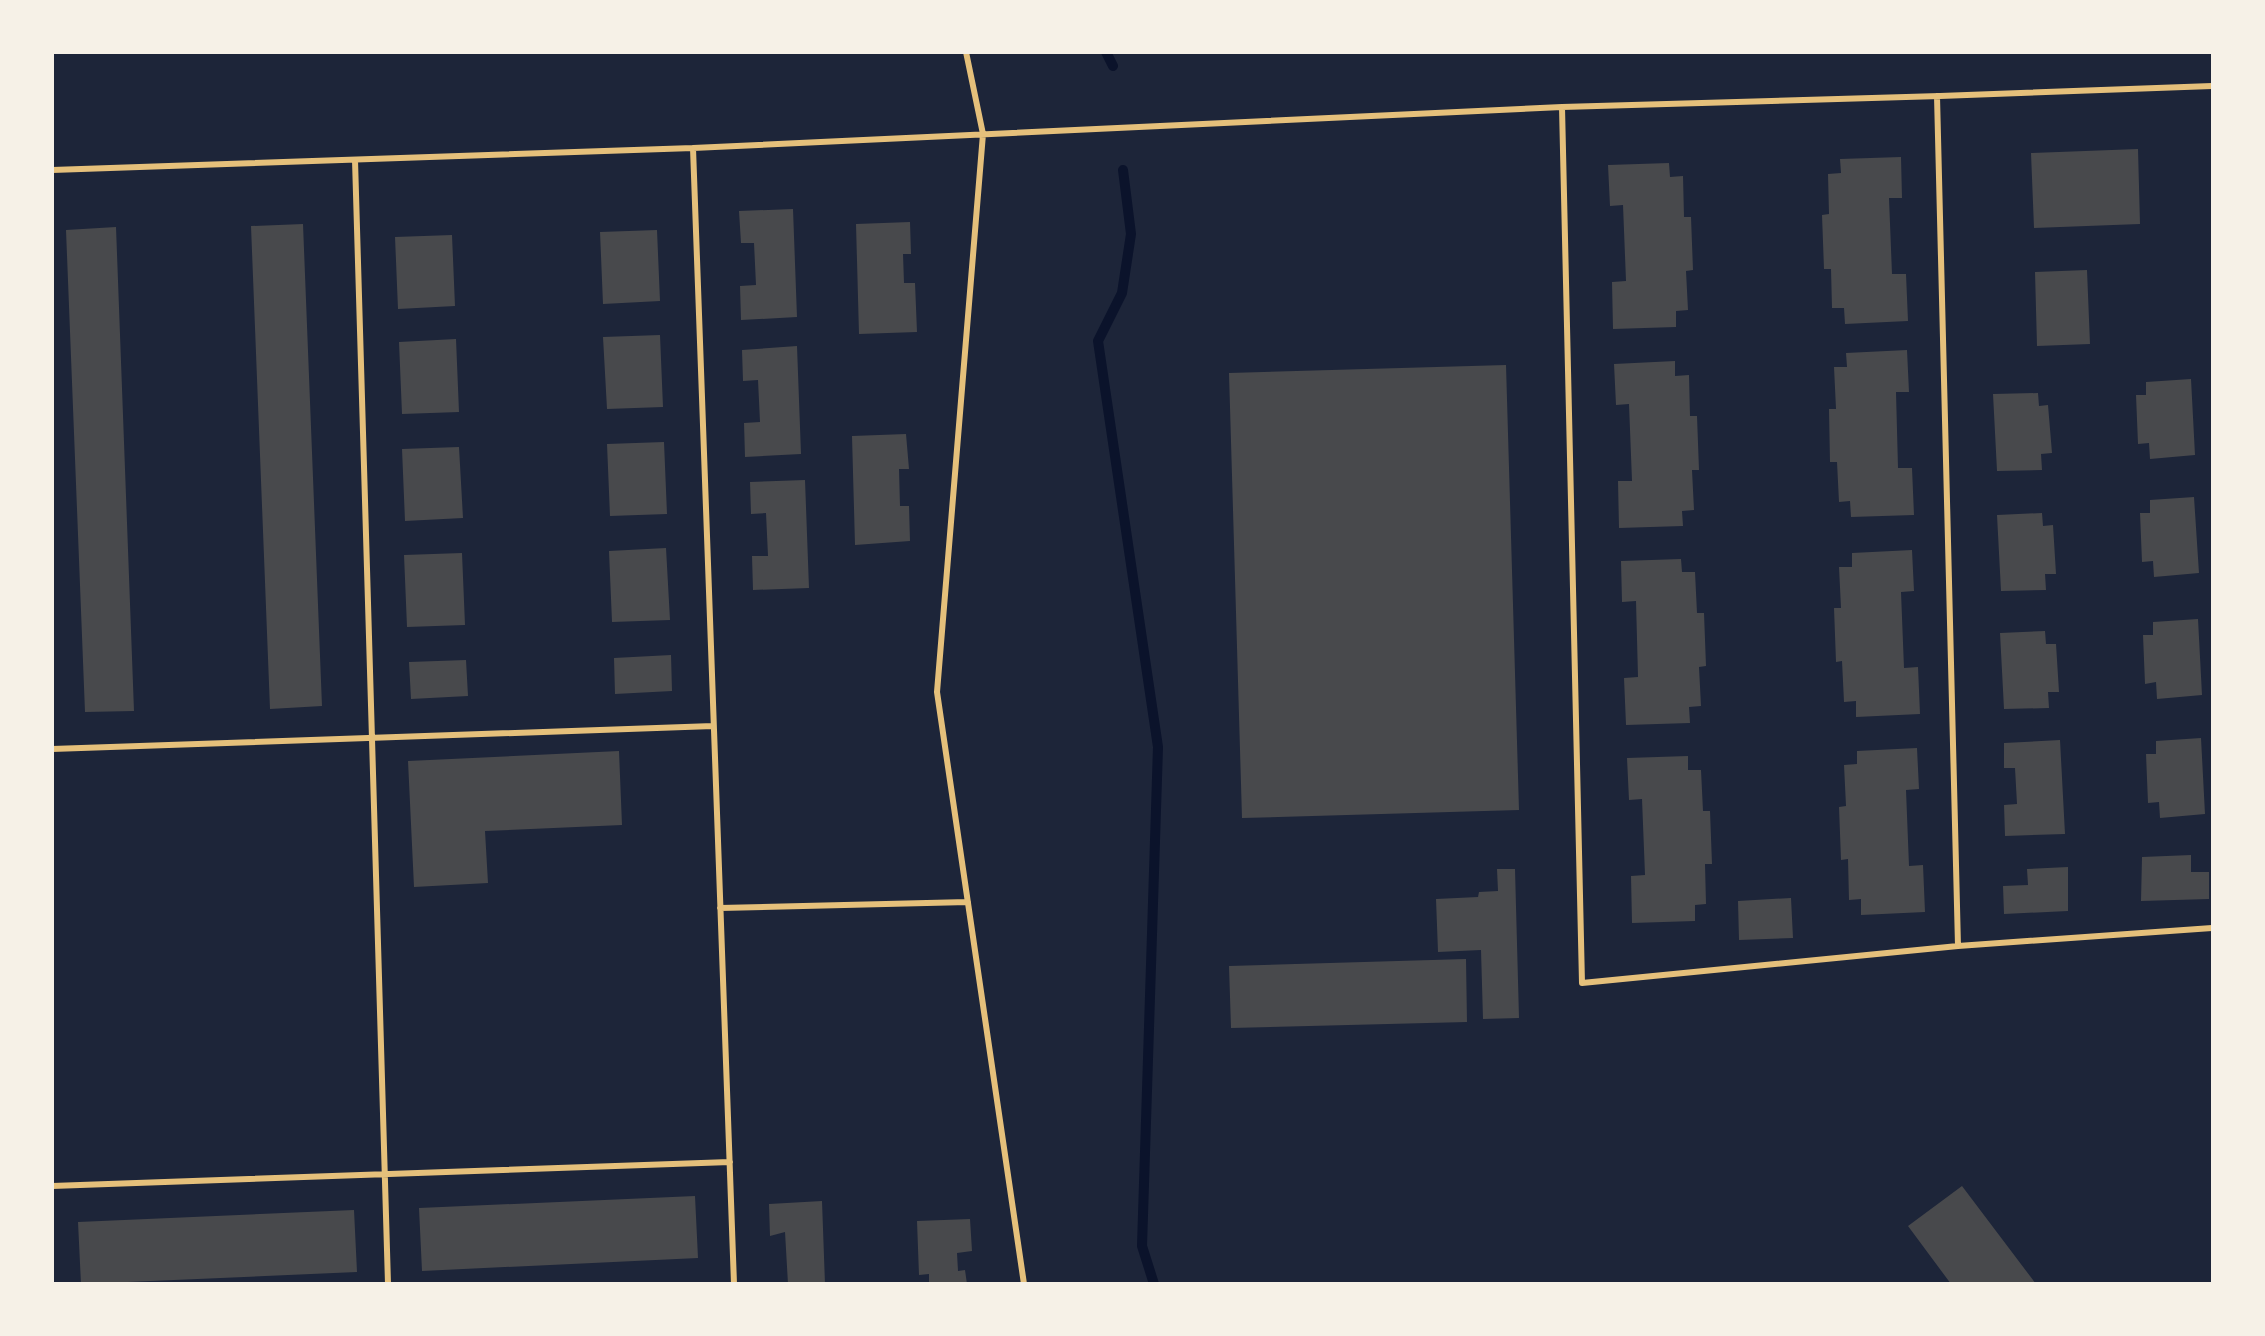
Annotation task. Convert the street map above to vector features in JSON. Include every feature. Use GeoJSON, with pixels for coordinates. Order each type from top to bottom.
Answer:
{"type":"FeatureCollection","features":[{"type":"Feature","properties":{"kind":"street"},"geometry":{"type":"LineString","coordinates":[[966,52],[982,134],[937,692],[1024,1284]]}},
{"type":"Feature","properties":{"kind":"street"},"geometry":{"type":"LineString","coordinates":[[52,170],[693,148],[1562,107],[2212,86]]}},
{"type":"Feature","properties":{"kind":"street"},"geometry":{"type":"LineString","coordinates":[[1938,96],[1958,946]]}},
{"type":"Feature","properties":{"kind":"street"},"geometry":{"type":"LineString","coordinates":[[1562,107],[1582,983],[1958,946],[2212,928]]}},
{"type":"Feature","properties":{"kind":"street"},"geometry":{"type":"LineString","coordinates":[[693,148],[734,1284]]}},
{"type":"Feature","properties":{"kind":"street"},"geometry":{"type":"LineString","coordinates":[[355,160],[388,1284]]}},
{"type":"Feature","properties":{"kind":"street"},"geometry":{"type":"LineString","coordinates":[[52,749],[372,740],[713,726]]}},
{"type":"Feature","properties":{"kind":"street"},"geometry":{"type":"LineString","coordinates":[[720,908],[968,902]]}},
{"type":"Feature","properties":{"kind":"street"},"geometry":{"type":"LineString","coordinates":[[52,1186],[730,1162]]}},
{"type":"Feature","properties":{"kind":"shaded area"},"geometry":{"type":"Polygon","coordinates":[[[52,53],[2212,53],[2212,1283],[53,1283],[52,53]]]}},
{"type":"Feature","properties":{"kind":"building"},"geometry":{"type":"Polygon","coordinates":[[[2138,149],[2140,224],[2034,228],[2031,153],[2138,149]]]}},
{"type":"Feature","properties":{"kind":"building"},"geometry":{"type":"Polygon","coordinates":[[[1901,157],[1902,198],[1889,198],[1892,274],[1906,274],[1908,321],[1845,324],[1844,308],[1832,308],[1831,269],[1824,269],[1822,215],[1829,214],[1828,174],[1841,173],[1840,159],[1901,157]]]}},
{"type":"Feature","properties":{"kind":"building"},"geometry":{"type":"Polygon","coordinates":[[[1669,163],[1670,177],[1683,176],[1684,217],[1691,217],[1693,270],[1686,271],[1688,310],[1676,311],[1676,327],[1613,329],[1612,282],[1626,281],[1623,205],[1610,206],[1608,165],[1669,163]]]}},
{"type":"Feature","properties":{"kind":"building"},"geometry":{"type":"Polygon","coordinates":[[[793,209],[797,317],[741,320],[740,286],[756,285],[754,243],[741,243],[739,211],[793,209]]]}},
{"type":"Feature","properties":{"kind":"building"},"geometry":{"type":"Polygon","coordinates":[[[910,222],[911,254],[903,254],[904,283],[915,283],[917,332],[859,334],[856,224],[910,222]]]}},
{"type":"Feature","properties":{"kind":"building"},"geometry":{"type":"Polygon","coordinates":[[[303,224],[322,706],[270,709],[251,226],[303,224]]]}},
{"type":"Feature","properties":{"kind":"building"},"geometry":{"type":"Polygon","coordinates":[[[116,227],[134,711],[85,712],[66,230],[116,227]]]}},
{"type":"Feature","properties":{"kind":"building"},"geometry":{"type":"Polygon","coordinates":[[[657,230],[660,301],[603,304],[600,232],[657,230]]]}},
{"type":"Feature","properties":{"kind":"building"},"geometry":{"type":"Polygon","coordinates":[[[452,235],[455,306],[398,309],[395,237],[452,235]]]}},
{"type":"Feature","properties":{"kind":"building"},"geometry":{"type":"Polygon","coordinates":[[[2087,270],[2090,344],[2037,346],[2035,272],[2087,270]]]}},
{"type":"Feature","properties":{"kind":"building"},"geometry":{"type":"Polygon","coordinates":[[[660,335],[663,407],[607,409],[603,337],[660,335]]]}},
{"type":"Feature","properties":{"kind":"building"},"geometry":{"type":"Polygon","coordinates":[[[456,339],[459,412],[402,414],[399,342],[456,339]]]}},
{"type":"Feature","properties":{"kind":"building"},"geometry":{"type":"Polygon","coordinates":[[[797,346],[801,454],[745,457],[744,423],[760,422],[758,380],[743,381],[742,350],[797,346]]]}},
{"type":"Feature","properties":{"kind":"building"},"geometry":{"type":"Polygon","coordinates":[[[1907,350],[1909,392],[1896,392],[1898,468],[1912,468],[1914,515],[1851,517],[1850,501],[1839,502],[1837,462],[1830,462],[1829,409],[1836,409],[1834,367],[1847,367],[1846,353],[1907,350]]]}},
{"type":"Feature","properties":{"kind":"building"},"geometry":{"type":"Polygon","coordinates":[[[1675,361],[1675,376],[1689,375],[1690,416],[1697,416],[1699,470],[1692,470],[1694,510],[1682,511],[1683,526],[1619,528],[1618,481],[1632,481],[1629,404],[1616,405],[1614,364],[1675,361]]]}},
{"type":"Feature","properties":{"kind":"building"},"geometry":{"type":"Polygon","coordinates":[[[1506,365],[1519,810],[1242,818],[1229,373],[1506,365]]]}},
{"type":"Feature","properties":{"kind":"building"},"geometry":{"type":"Polygon","coordinates":[[[2191,379],[2195,455],[2150,459],[2149,443],[2138,444],[2136,395],[2146,395],[2146,382],[2191,379]]]}},
{"type":"Feature","properties":{"kind":"building"},"geometry":{"type":"Polygon","coordinates":[[[2038,393],[2039,406],[2048,405],[2052,453],[2041,454],[2042,470],[1997,471],[1993,394],[2038,393]]]}},
{"type":"Feature","properties":{"kind":"building"},"geometry":{"type":"Polygon","coordinates":[[[906,434],[909,469],[899,469],[900,506],[909,506],[910,541],[855,545],[852,436],[906,434]]]}},
{"type":"Feature","properties":{"kind":"building"},"geometry":{"type":"Polygon","coordinates":[[[664,442],[667,514],[610,516],[607,444],[664,442]]]}},
{"type":"Feature","properties":{"kind":"building"},"geometry":{"type":"Polygon","coordinates":[[[459,447],[463,518],[405,521],[402,449],[459,447]]]}},
{"type":"Feature","properties":{"kind":"building"},"geometry":{"type":"Polygon","coordinates":[[[805,480],[809,588],[753,590],[752,556],[768,556],[766,513],[751,514],[750,482],[805,480]]]}},
{"type":"Feature","properties":{"kind":"building"},"geometry":{"type":"Polygon","coordinates":[[[2194,497],[2199,573],[2154,577],[2153,561],[2142,562],[2140,513],[2150,513],[2150,500],[2194,497]]]}},
{"type":"Feature","properties":{"kind":"building"},"geometry":{"type":"Polygon","coordinates":[[[2042,513],[2043,526],[2053,525],[2056,574],[2045,574],[2046,590],[2001,591],[1997,515],[2042,513]]]}},
{"type":"Feature","properties":{"kind":"building"},"geometry":{"type":"Polygon","coordinates":[[[666,548],[670,620],[612,622],[609,551],[666,548]]]}},
{"type":"Feature","properties":{"kind":"building"},"geometry":{"type":"Polygon","coordinates":[[[1912,550],[1914,591],[1901,592],[1904,668],[1918,667],[1920,714],[1856,717],[1856,701],[1844,702],[1842,661],[1836,662],[1834,608],[1841,608],[1839,567],[1852,567],[1852,553],[1912,550]]]}},
{"type":"Feature","properties":{"kind":"building"},"geometry":{"type":"Polygon","coordinates":[[[462,553],[465,625],[407,627],[404,555],[462,553]]]}},
{"type":"Feature","properties":{"kind":"building"},"geometry":{"type":"Polygon","coordinates":[[[1681,559],[1682,572],[1695,572],[1697,613],[1704,613],[1706,666],[1699,667],[1701,706],[1689,707],[1690,723],[1626,725],[1624,678],[1638,677],[1636,601],[1622,602],[1621,561],[1681,559]]]}},
{"type":"Feature","properties":{"kind":"building"},"geometry":{"type":"Polygon","coordinates":[[[2198,619],[2202,695],[2157,699],[2156,682],[2145,684],[2143,635],[2153,635],[2153,622],[2198,619]]]}},
{"type":"Feature","properties":{"kind":"building"},"geometry":{"type":"Polygon","coordinates":[[[2045,631],[2046,644],[2056,644],[2059,692],[2048,692],[2049,708],[2004,709],[2000,633],[2045,631]]]}},
{"type":"Feature","properties":{"kind":"building"},"geometry":{"type":"Polygon","coordinates":[[[671,655],[672,691],[615,694],[614,658],[671,655]]]}},
{"type":"Feature","properties":{"kind":"building"},"geometry":{"type":"Polygon","coordinates":[[[466,660],[468,696],[411,699],[409,662],[466,660]]]}},
{"type":"Feature","properties":{"kind":"building"},"geometry":{"type":"Polygon","coordinates":[[[2201,738],[2205,814],[2160,818],[2159,802],[2148,803],[2146,754],[2156,754],[2156,741],[2201,738]]]}},
{"type":"Feature","properties":{"kind":"building"},"geometry":{"type":"Polygon","coordinates":[[[2060,740],[2065,834],[2005,836],[2004,805],[2017,804],[2015,768],[2004,768],[2004,743],[2060,740]]]}},
{"type":"Feature","properties":{"kind":"building"},"geometry":{"type":"Polygon","coordinates":[[[1917,748],[1919,789],[1906,790],[1909,866],[1923,865],[1925,912],[1861,915],[1861,899],[1849,900],[1848,859],[1841,860],[1839,807],[1846,806],[1844,765],[1857,764],[1857,751],[1917,748]]]}},
{"type":"Feature","properties":{"kind":"building"},"geometry":{"type":"Polygon","coordinates":[[[619,751],[622,825],[485,831],[488,883],[414,887],[408,761],[619,751]]]}},
{"type":"Feature","properties":{"kind":"building"},"geometry":{"type":"Polygon","coordinates":[[[1688,756],[1688,770],[1701,770],[1703,811],[1710,811],[1712,864],[1705,864],[1706,904],[1695,905],[1695,921],[1632,923],[1631,876],[1645,875],[1642,799],[1629,800],[1627,758],[1688,756]]]}},
{"type":"Feature","properties":{"kind":"building"},"geometry":{"type":"Polygon","coordinates":[[[2191,855],[2191,872],[2209,872],[2209,899],[2141,901],[2142,857],[2191,855]]]}},
{"type":"Feature","properties":{"kind":"building"},"geometry":{"type":"Polygon","coordinates":[[[2068,867],[2068,911],[2004,914],[2003,886],[2028,885],[2027,869],[2068,867]]]}},
{"type":"Feature","properties":{"kind":"building"},"geometry":{"type":"Polygon","coordinates":[[[1497,869],[1515,869],[1519,1018],[1483,1019],[1481,950],[1438,952],[1436,899],[1478,897],[1479,892],[1498,891],[1497,869]]]}},
{"type":"Feature","properties":{"kind":"building"},"geometry":{"type":"Polygon","coordinates":[[[1791,898],[1793,938],[1739,940],[1738,901],[1791,898]]]}},
{"type":"Feature","properties":{"kind":"building"},"geometry":{"type":"Polygon","coordinates":[[[1466,959],[1467,1022],[1231,1028],[1229,966],[1466,959]]]}},
{"type":"Feature","properties":{"kind":"building"},"geometry":{"type":"Polygon","coordinates":[[[1962,1186],[2036,1284],[1951,1284],[1908,1226],[1962,1186]]]}},
{"type":"Feature","properties":{"kind":"building"},"geometry":{"type":"Polygon","coordinates":[[[695,1196],[698,1258],[422,1271],[419,1208],[695,1196]]]}},
{"type":"Feature","properties":{"kind":"building"},"geometry":{"type":"Polygon","coordinates":[[[822,1201],[825,1284],[788,1284],[785,1232],[770,1236],[769,1204],[822,1201]]]}},
{"type":"Feature","properties":{"kind":"building"},"geometry":{"type":"Polygon","coordinates":[[[354,1210],[357,1272],[81,1284],[78,1222],[354,1210]]]}},
{"type":"Feature","properties":{"kind":"building"},"geometry":{"type":"Polygon","coordinates":[[[970,1219],[972,1251],[957,1253],[958,1271],[965,1270],[967,1284],[929,1284],[929,1274],[919,1275],[917,1221],[970,1219]]]}},
{"type":"Feature","properties":{"kind":"waterway"},"geometry":{"type":"LineString","coordinates":[[1106,52],[1113,66]]}},
{"type":"Feature","properties":{"kind":"waterway"},"geometry":{"type":"LineString","coordinates":[[1123,170],[1131,234],[1122,293],[1098,341],[1158,747],[1142,1246],[1154,1284]]}}]}
